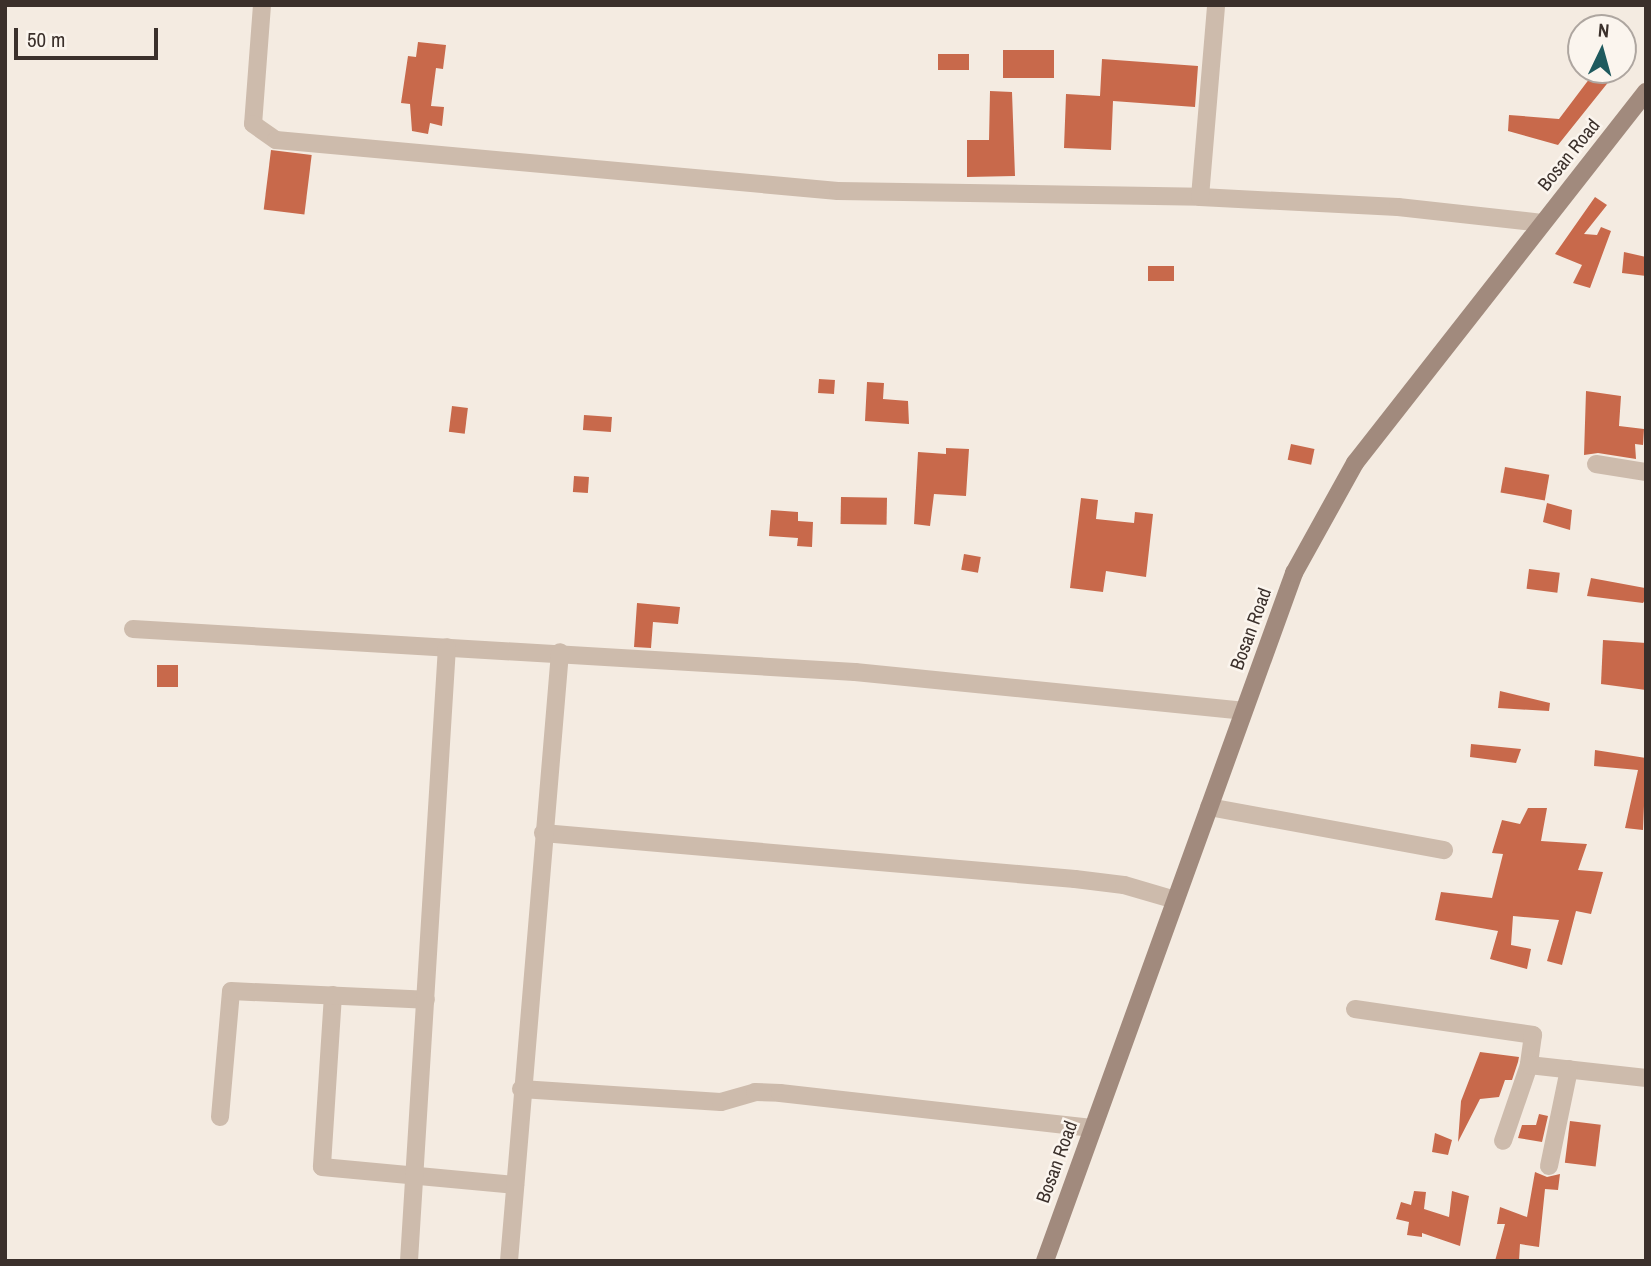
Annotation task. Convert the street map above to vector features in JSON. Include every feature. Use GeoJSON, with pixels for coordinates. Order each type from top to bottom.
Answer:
{"type":"FeatureCollection","features":[{"type":"Feature","properties":{"kind":"main road","name":"Bosan Road"},"geometry":{"type":"LineString","coordinates":[[1045,1261],[1294,573],[1354,463],[1646,92]]}},
{"type":"Feature","properties":{"kind":"street"},"geometry":{"type":"LineString","coordinates":[[262,5],[253,124],[276,140],[838,191],[1200,197],[1398,207],[1542,223]]}},
{"type":"Feature","properties":{"kind":"street"},"geometry":{"type":"LineString","coordinates":[[1200,197],[1216,5]]}},
{"type":"Feature","properties":{"kind":"street"},"geometry":{"type":"LineString","coordinates":[[1596,464],[1646,472]]}},
{"type":"Feature","properties":{"kind":"street"},"geometry":{"type":"LineString","coordinates":[[132,629],[560,652],[855,672],[1243,711]]}},
{"type":"Feature","properties":{"kind":"street"},"geometry":{"type":"LineString","coordinates":[[409,1261],[447,647]]}},
{"type":"Feature","properties":{"kind":"street"},"geometry":{"type":"LineString","coordinates":[[509,1261],[521,1089],[560,652]]}},
{"type":"Feature","properties":{"kind":"street"},"geometry":{"type":"LineString","coordinates":[[1209,807],[1444,850]]}},
{"type":"Feature","properties":{"kind":"street"},"geometry":{"type":"LineString","coordinates":[[543,833],[1075,879],[1124,885],[1175,900]]}},
{"type":"Feature","properties":{"kind":"street"},"geometry":{"type":"LineString","coordinates":[[220,1117],[229,993],[426,1000]]}},
{"type":"Feature","properties":{"kind":"street"},"geometry":{"type":"LineString","coordinates":[[333,995],[322,1167],[515,1185]]}},
{"type":"Feature","properties":{"kind":"street"},"geometry":{"type":"LineString","coordinates":[[1355,1009],[1534,1035],[1529,1065],[1503,1141]]}},
{"type":"Feature","properties":{"kind":"street"},"geometry":{"type":"LineString","coordinates":[[1529,1065],[1646,1078]]}},
{"type":"Feature","properties":{"kind":"street"},"geometry":{"type":"LineString","coordinates":[[1549,1166],[1569,1069]]}},
{"type":"Feature","properties":{"kind":"street"},"geometry":{"type":"LineString","coordinates":[[521,1089],[721,1102],[755,1092],[1091,1128]]}},
{"type":"Feature","properties":{"kind":"building"},"geometry":{"type":"Polygon","coordinates":[[[418,42],[446,45],[443,69],[436,68],[431,106],[444,107],[442,126],[430,123],[428,134],[412,131],[410,104],[401,103],[408,56],[416,57],[418,42]]]}},
{"type":"Feature","properties":{"kind":"building"},"geometry":{"type":"Polygon","coordinates":[[[1003,50],[1054,50],[1054,78],[1003,78],[1003,50]]]}},
{"type":"Feature","properties":{"kind":"building"},"geometry":{"type":"Polygon","coordinates":[[[938,54],[969,54],[969,70],[938,70],[938,54]]]}},
{"type":"Feature","properties":{"kind":"building"},"geometry":{"type":"Polygon","coordinates":[[[1102,59],[1198,66],[1195,107],[1113,101],[1111,150],[1064,148],[1066,94],[1100,96],[1102,59]]]}},
{"type":"Feature","properties":{"kind":"building"},"geometry":{"type":"Polygon","coordinates":[[[1585,84],[1607,84],[1558,145],[1508,131],[1509,115],[1559,119],[1585,84]]]}},
{"type":"Feature","properties":{"kind":"building"},"geometry":{"type":"Polygon","coordinates":[[[990,91],[1012,92],[1015,176],[967,177],[967,140],[989,140],[990,91]]]}},
{"type":"Feature","properties":{"kind":"building"},"geometry":{"type":"Polygon","coordinates":[[[271,150],[312,155],[304,215],[264,210],[271,150]]]}},
{"type":"Feature","properties":{"kind":"building"},"geometry":{"type":"Polygon","coordinates":[[[1595,197],[1607,205],[1584,234],[1597,235],[1601,227],[1611,231],[1590,288],[1573,283],[1582,265],[1555,254],[1595,197]]]}},
{"type":"Feature","properties":{"kind":"building"},"geometry":{"type":"Polygon","coordinates":[[[1624,252],[1646,257],[1646,276],[1622,273],[1624,252]]]}},
{"type":"Feature","properties":{"kind":"building"},"geometry":{"type":"Polygon","coordinates":[[[1148,266],[1174,266],[1174,281],[1148,281],[1148,266]]]}},
{"type":"Feature","properties":{"kind":"building"},"geometry":{"type":"Polygon","coordinates":[[[819,379],[835,380],[834,394],[818,393],[819,379]]]}},
{"type":"Feature","properties":{"kind":"building"},"geometry":{"type":"Polygon","coordinates":[[[867,382],[884,383],[883,399],[908,401],[909,424],[865,421],[867,382]]]}},
{"type":"Feature","properties":{"kind":"building"},"geometry":{"type":"Polygon","coordinates":[[[1586,391],[1621,396],[1619,426],[1644,429],[1643,445],[1635,444],[1636,459],[1598,453],[1584,455],[1586,391]]]}},
{"type":"Feature","properties":{"kind":"building"},"geometry":{"type":"Polygon","coordinates":[[[452,406],[468,408],[465,434],[449,432],[452,406]]]}},
{"type":"Feature","properties":{"kind":"building"},"geometry":{"type":"Polygon","coordinates":[[[584,415],[612,417],[611,432],[583,430],[584,415]]]}},
{"type":"Feature","properties":{"kind":"building"},"geometry":{"type":"Polygon","coordinates":[[[1291,444],[1314,449],[1311,465],[1288,460],[1291,444]]]}},
{"type":"Feature","properties":{"kind":"building"},"geometry":{"type":"Polygon","coordinates":[[[946,448],[969,449],[966,496],[934,494],[930,526],[914,524],[918,452],[946,454],[946,448]]]}},
{"type":"Feature","properties":{"kind":"building"},"geometry":{"type":"Polygon","coordinates":[[[1505,467],[1549,475],[1545,500],[1500,493],[1505,467]]]}},
{"type":"Feature","properties":{"kind":"building"},"geometry":{"type":"Polygon","coordinates":[[[574,476],[589,477],[588,493],[573,492],[574,476]]]}},
{"type":"Feature","properties":{"kind":"building"},"geometry":{"type":"Polygon","coordinates":[[[841,497],[887,498],[887,525],[841,524],[841,497]]]}},
{"type":"Feature","properties":{"kind":"building"},"geometry":{"type":"Polygon","coordinates":[[[1081,498],[1098,500],[1096,519],[1134,523],[1135,512],[1153,514],[1146,577],[1106,571],[1103,592],[1070,588],[1081,498]]]}},
{"type":"Feature","properties":{"kind":"building"},"geometry":{"type":"Polygon","coordinates":[[[1547,503],[1572,510],[1570,530],[1543,522],[1547,503]]]}},
{"type":"Feature","properties":{"kind":"building"},"geometry":{"type":"Polygon","coordinates":[[[771,510],[798,512],[798,521],[813,522],[812,547],[797,546],[798,538],[769,536],[771,510]]]}},
{"type":"Feature","properties":{"kind":"building"},"geometry":{"type":"Polygon","coordinates":[[[964,554],[981,557],[978,573],[961,570],[964,554]]]}},
{"type":"Feature","properties":{"kind":"building"},"geometry":{"type":"Polygon","coordinates":[[[1529,569],[1560,573],[1557,593],[1527,589],[1529,569]]]}},
{"type":"Feature","properties":{"kind":"building"},"geometry":{"type":"Polygon","coordinates":[[[1591,578],[1645,588],[1646,598],[1643,603],[1587,596],[1591,578]]]}},
{"type":"Feature","properties":{"kind":"building"},"geometry":{"type":"Polygon","coordinates":[[[637,603],[680,607],[678,624],[653,622],[651,648],[634,647],[637,603]]]}},
{"type":"Feature","properties":{"kind":"building"},"geometry":{"type":"Polygon","coordinates":[[[1603,640],[1646,643],[1646,690],[1601,684],[1603,640]]]}},
{"type":"Feature","properties":{"kind":"building"},"geometry":{"type":"Polygon","coordinates":[[[157,665],[178,665],[178,687],[157,687],[157,665]]]}},
{"type":"Feature","properties":{"kind":"building"},"geometry":{"type":"Polygon","coordinates":[[[1500,691],[1550,703],[1549,711],[1498,708],[1500,691]]]}},
{"type":"Feature","properties":{"kind":"building"},"geometry":{"type":"Polygon","coordinates":[[[1471,744],[1521,749],[1516,763],[1470,757],[1471,744]]]}},
{"type":"Feature","properties":{"kind":"building"},"geometry":{"type":"Polygon","coordinates":[[[1595,750],[1646,758],[1643,830],[1625,828],[1638,770],[1594,766],[1595,750]]]}},
{"type":"Feature","properties":{"kind":"building"},"geometry":{"type":"Polygon","coordinates":[[[1528,808],[1547,808],[1541,841],[1587,844],[1578,870],[1603,872],[1591,914],[1576,911],[1562,965],[1547,961],[1559,920],[1513,916],[1511,945],[1531,949],[1527,969],[1490,959],[1498,931],[1435,920],[1441,892],[1492,898],[1503,854],[1492,853],[1502,820],[1520,824],[1528,808]]]}},
{"type":"Feature","properties":{"kind":"building"},"geometry":{"type":"Polygon","coordinates":[[[1480,1052],[1519,1057],[1512,1080],[1505,1080],[1499,1097],[1480,1099],[1458,1142],[1461,1101],[1480,1052]]]}},
{"type":"Feature","properties":{"kind":"building"},"geometry":{"type":"Polygon","coordinates":[[[1539,1114],[1548,1116],[1542,1142],[1518,1138],[1522,1125],[1536,1125],[1539,1114]]]}},
{"type":"Feature","properties":{"kind":"building"},"geometry":{"type":"Polygon","coordinates":[[[1570,1121],[1601,1125],[1596,1166],[1565,1163],[1570,1121]]]}},
{"type":"Feature","properties":{"kind":"building"},"geometry":{"type":"Polygon","coordinates":[[[1435,1133],[1452,1140],[1448,1155],[1432,1152],[1435,1133]]]}},
{"type":"Feature","properties":{"kind":"building"},"geometry":{"type":"Polygon","coordinates":[[[1535,1172],[1547,1177],[1560,1174],[1558,1190],[1545,1189],[1539,1247],[1520,1244],[1519,1261],[1495,1261],[1505,1224],[1497,1224],[1500,1207],[1527,1217],[1535,1172]]]}},
{"type":"Feature","properties":{"kind":"building"},"geometry":{"type":"Polygon","coordinates":[[[1414,1191],[1426,1192],[1424,1209],[1449,1217],[1452,1191],[1469,1196],[1460,1246],[1422,1233],[1422,1237],[1407,1235],[1409,1222],[1396,1219],[1401,1202],[1411,1205],[1414,1191]]]}}]}
